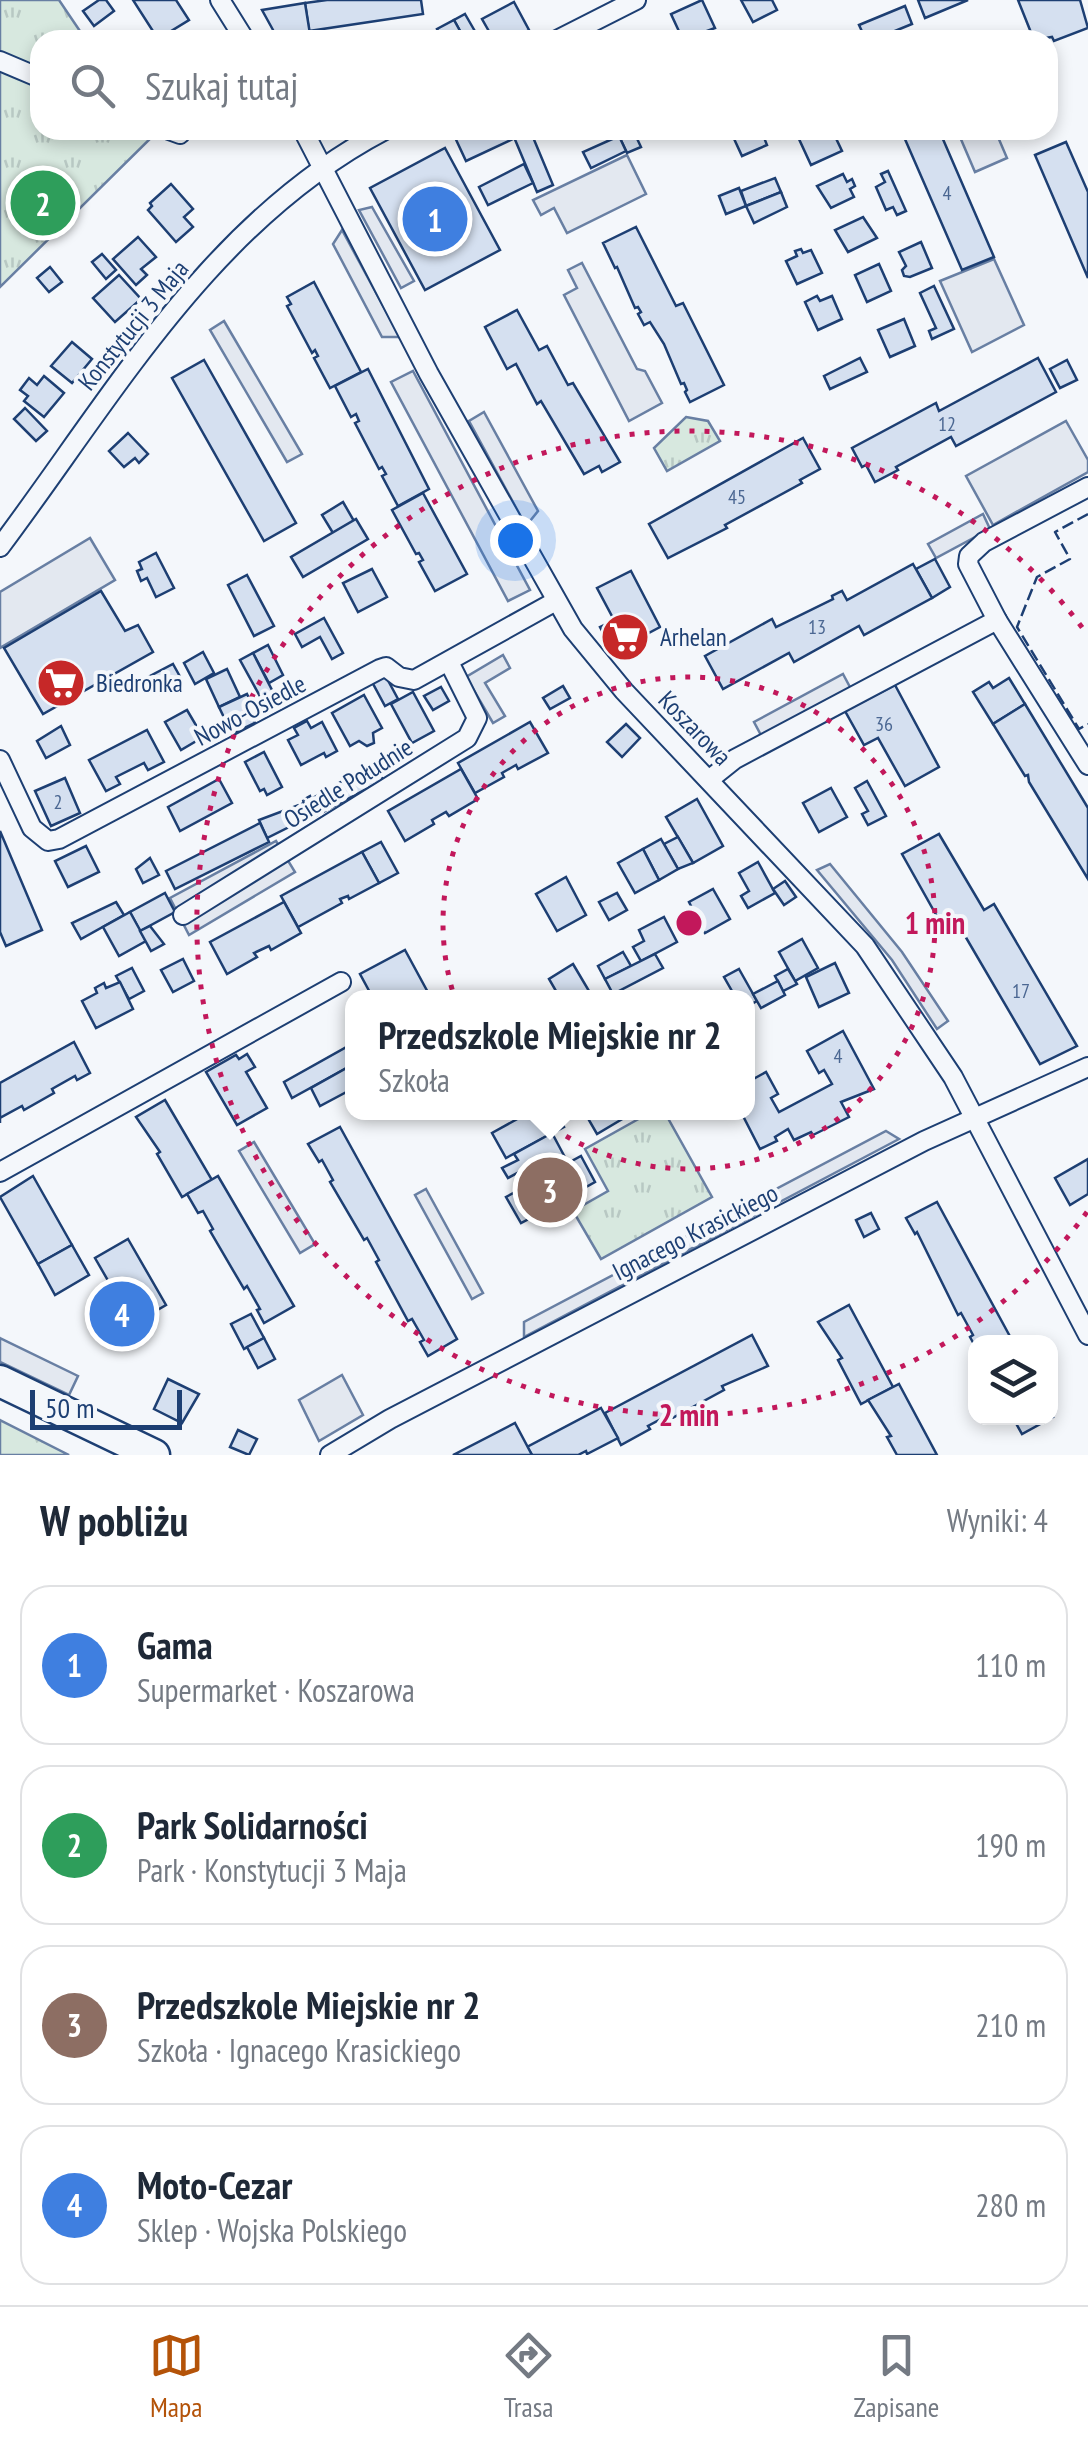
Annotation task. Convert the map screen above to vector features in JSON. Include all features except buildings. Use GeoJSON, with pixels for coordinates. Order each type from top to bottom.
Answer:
{"type":"FeatureCollection","features":[{"type":"Feature","properties":{"kind":"main road"},"geometry":{"type":"LineString","coordinates":[[0,1381],[154,1455]]}},
{"type":"Feature","properties":{"kind":"street"},"geometry":{"type":"LineString","coordinates":[[220,0],[239,30]]}},
{"type":"Feature","properties":{"kind":"street"},"geometry":{"type":"LineString","coordinates":[[578,30],[636,0]]}},
{"type":"Feature","properties":{"kind":"street"},"geometry":{"type":"LineString","coordinates":[[0,61],[30,74]]}},
{"type":"Feature","properties":{"kind":"street","name":"Koszarowa"},"geometry":{"type":"LineString","coordinates":[[308,140],[429,374],[556,601],[599,664],[865,946],[924,1031],[974,1118],[1088,1335]]}},
{"type":"Feature","properties":{"kind":"street","name":"Konstytucji 3 Maja"},"geometry":{"type":"LineString","coordinates":[[0,547],[172,309],[227,252],[324,166],[368,140]]}},
{"type":"Feature","properties":{"kind":"street"},"geometry":{"type":"LineString","coordinates":[[1088,487],[984,542],[969,556],[970,573],[996,620],[1088,764]]}},
{"type":"Feature","properties":{"kind":"street","name":"Nowo-Osiedle"},"geometry":{"type":"LineString","coordinates":[[0,760],[32,828],[48,841],[59,840],[380,668],[390,669],[407,681],[449,662],[556,601]]}},
{"type":"Feature","properties":{"kind":"street"},"geometry":{"type":"LineString","coordinates":[[710,779],[735,759],[996,620]]}},
{"type":"Feature","properties":{"kind":"street","name":"Osiedle Południe"},"geometry":{"type":"LineString","coordinates":[[183,915],[467,738],[477,718],[449,662]]}},
{"type":"Feature","properties":{"kind":"street"},"geometry":{"type":"LineString","coordinates":[[0,1172],[341,982]]}},
{"type":"Feature","properties":{"kind":"street","name":"Ignacego Krasickiego"},"geometry":{"type":"LineString","coordinates":[[330,1455],[452,1387],[974,1118],[1088,1066]]}},
{"type":"Feature","properties":{"kind":"green space"},"geometry":{"type":"Polygon","coordinates":[[[0,0],[59,0],[79,30],[30,30],[30,140],[149,140],[0,287],[0,0]]]}},
{"type":"Feature","properties":{"kind":"green space"},"geometry":{"type":"Polygon","coordinates":[[[686,417],[708,421],[720,441],[667,471],[654,448],[686,417]]]}},
{"type":"Feature","properties":{"kind":"green space"},"geometry":{"type":"Polygon","coordinates":[[[637,1120],[669,1120],[712,1197],[601,1259],[573,1211],[608,1191],[585,1149],[637,1120]]]}},
{"type":"Feature","properties":{"kind":"green space"},"geometry":{"type":"Polygon","coordinates":[[[0,1420],[69,1455],[0,1455],[0,1420]]]}},
{"type":"Feature","properties":{"kind":"shaded area"},"geometry":{"type":"Polygon","coordinates":[[[961,140],[999,140],[1007,158],[975,172],[961,140]]]}},
{"type":"Feature","properties":{"kind":"shaded area"},"geometry":{"type":"Polygon","coordinates":[[[627,155],[646,194],[567,233],[554,208],[541,215],[533,200],[627,155]]]}},
{"type":"Feature","properties":{"kind":"shaded area"},"geometry":{"type":"Polygon","coordinates":[[[372,207],[414,281],[401,288],[359,210],[372,207]]]}},
{"type":"Feature","properties":{"kind":"shaded area"},"geometry":{"type":"Polygon","coordinates":[[[342,230],[400,337],[382,337],[333,244],[342,230]]]}},
{"type":"Feature","properties":{"kind":"shaded area"},"geometry":{"type":"Polygon","coordinates":[[[994,259],[1024,325],[972,352],[940,281],[994,259]]]}},
{"type":"Feature","properties":{"kind":"shaded area"},"geometry":{"type":"Polygon","coordinates":[[[582,263],[637,369],[645,371],[662,403],[629,421],[564,295],[577,288],[568,270],[582,263]]]}},
{"type":"Feature","properties":{"kind":"shaded area"},"geometry":{"type":"Polygon","coordinates":[[[224,321],[302,454],[287,462],[210,330],[224,321]]]}},
{"type":"Feature","properties":{"kind":"shaded area"},"geometry":{"type":"Polygon","coordinates":[[[413,371],[530,590],[508,601],[391,382],[413,371]]]}},
{"type":"Feature","properties":{"kind":"shaded area"},"geometry":{"type":"Polygon","coordinates":[[[484,412],[538,511],[526,526],[469,421],[484,412]]]}},
{"type":"Feature","properties":{"kind":"shaded area"},"geometry":{"type":"Polygon","coordinates":[[[1066,421],[1088,460],[1088,472],[993,525],[966,476],[1066,421]]]}},
{"type":"Feature","properties":{"kind":"shaded area"},"geometry":{"type":"Polygon","coordinates":[[[983,514],[990,529],[936,558],[928,544],[983,514]]]}},
{"type":"Feature","properties":{"kind":"shaded area"},"geometry":{"type":"Polygon","coordinates":[[[90,538],[115,580],[0,648],[0,592],[90,538]]]}},
{"type":"Feature","properties":{"kind":"shaded area"},"geometry":{"type":"Polygon","coordinates":[[[503,655],[510,668],[485,683],[505,716],[493,723],[466,677],[503,655]]]}},
{"type":"Feature","properties":{"kind":"shaded area"},"geometry":{"type":"Polygon","coordinates":[[[843,674],[851,689],[762,737],[754,722],[843,674]]]}},
{"type":"Feature","properties":{"kind":"shaded area"},"geometry":{"type":"Polygon","coordinates":[[[276,841],[295,872],[189,935],[170,898],[276,841]]]}},
{"type":"Feature","properties":{"kind":"shaded area"},"geometry":{"type":"Polygon","coordinates":[[[830,864],[902,952],[948,1021],[937,1029],[892,960],[817,870],[830,864]]]}},
{"type":"Feature","properties":{"kind":"shaded area"},"geometry":{"type":"Polygon","coordinates":[[[886,1131],[899,1139],[524,1337],[524,1322],[886,1131]]]}},
{"type":"Feature","properties":{"kind":"shaded area"},"geometry":{"type":"Polygon","coordinates":[[[254,1142],[315,1244],[300,1253],[239,1151],[254,1142]]]}},
{"type":"Feature","properties":{"kind":"shaded area"},"geometry":{"type":"Polygon","coordinates":[[[426,1189],[483,1293],[472,1299],[415,1195],[426,1189]]]}},
{"type":"Feature","properties":{"kind":"shaded area"},"geometry":{"type":"Polygon","coordinates":[[[0,1338],[78,1376],[69,1395],[0,1362],[0,1338]]]}},
{"type":"Feature","properties":{"kind":"shaded area"},"geometry":{"type":"Polygon","coordinates":[[[342,1375],[363,1415],[319,1441],[299,1400],[342,1375]]]}},
{"type":"Feature","properties":{"kind":"fence"},"geometry":{"type":"LineString","coordinates":[[1088,514],[1055,532],[1070,559],[1037,577],[1017,627],[1079,729],[1088,724]]}},
{"type":"Feature","properties":{"kind":"place","name":"Park Solidarności"},"geometry":{"type":"Point","coordinates":[43,203]}},
{"type":"Feature","properties":{"kind":"place","name":"Gama"},"geometry":{"type":"Point","coordinates":[435,219]}},
{"type":"Feature","properties":{"kind":"place","name":"Arhelan"},"geometry":{"type":"Point","coordinates":[625,637]}},
{"type":"Feature","properties":{"kind":"place","name":"Biedronka"},"geometry":{"type":"Point","coordinates":[61,683]}},
{"type":"Feature","properties":{"kind":"place","name":"Przedszkole Miejskie nr 2"},"geometry":{"type":"Point","coordinates":[550,1190]}},
{"type":"Feature","properties":{"kind":"place","name":"Moto-Cezar"},"geometry":{"type":"Point","coordinates":[122,1314]}}]}
